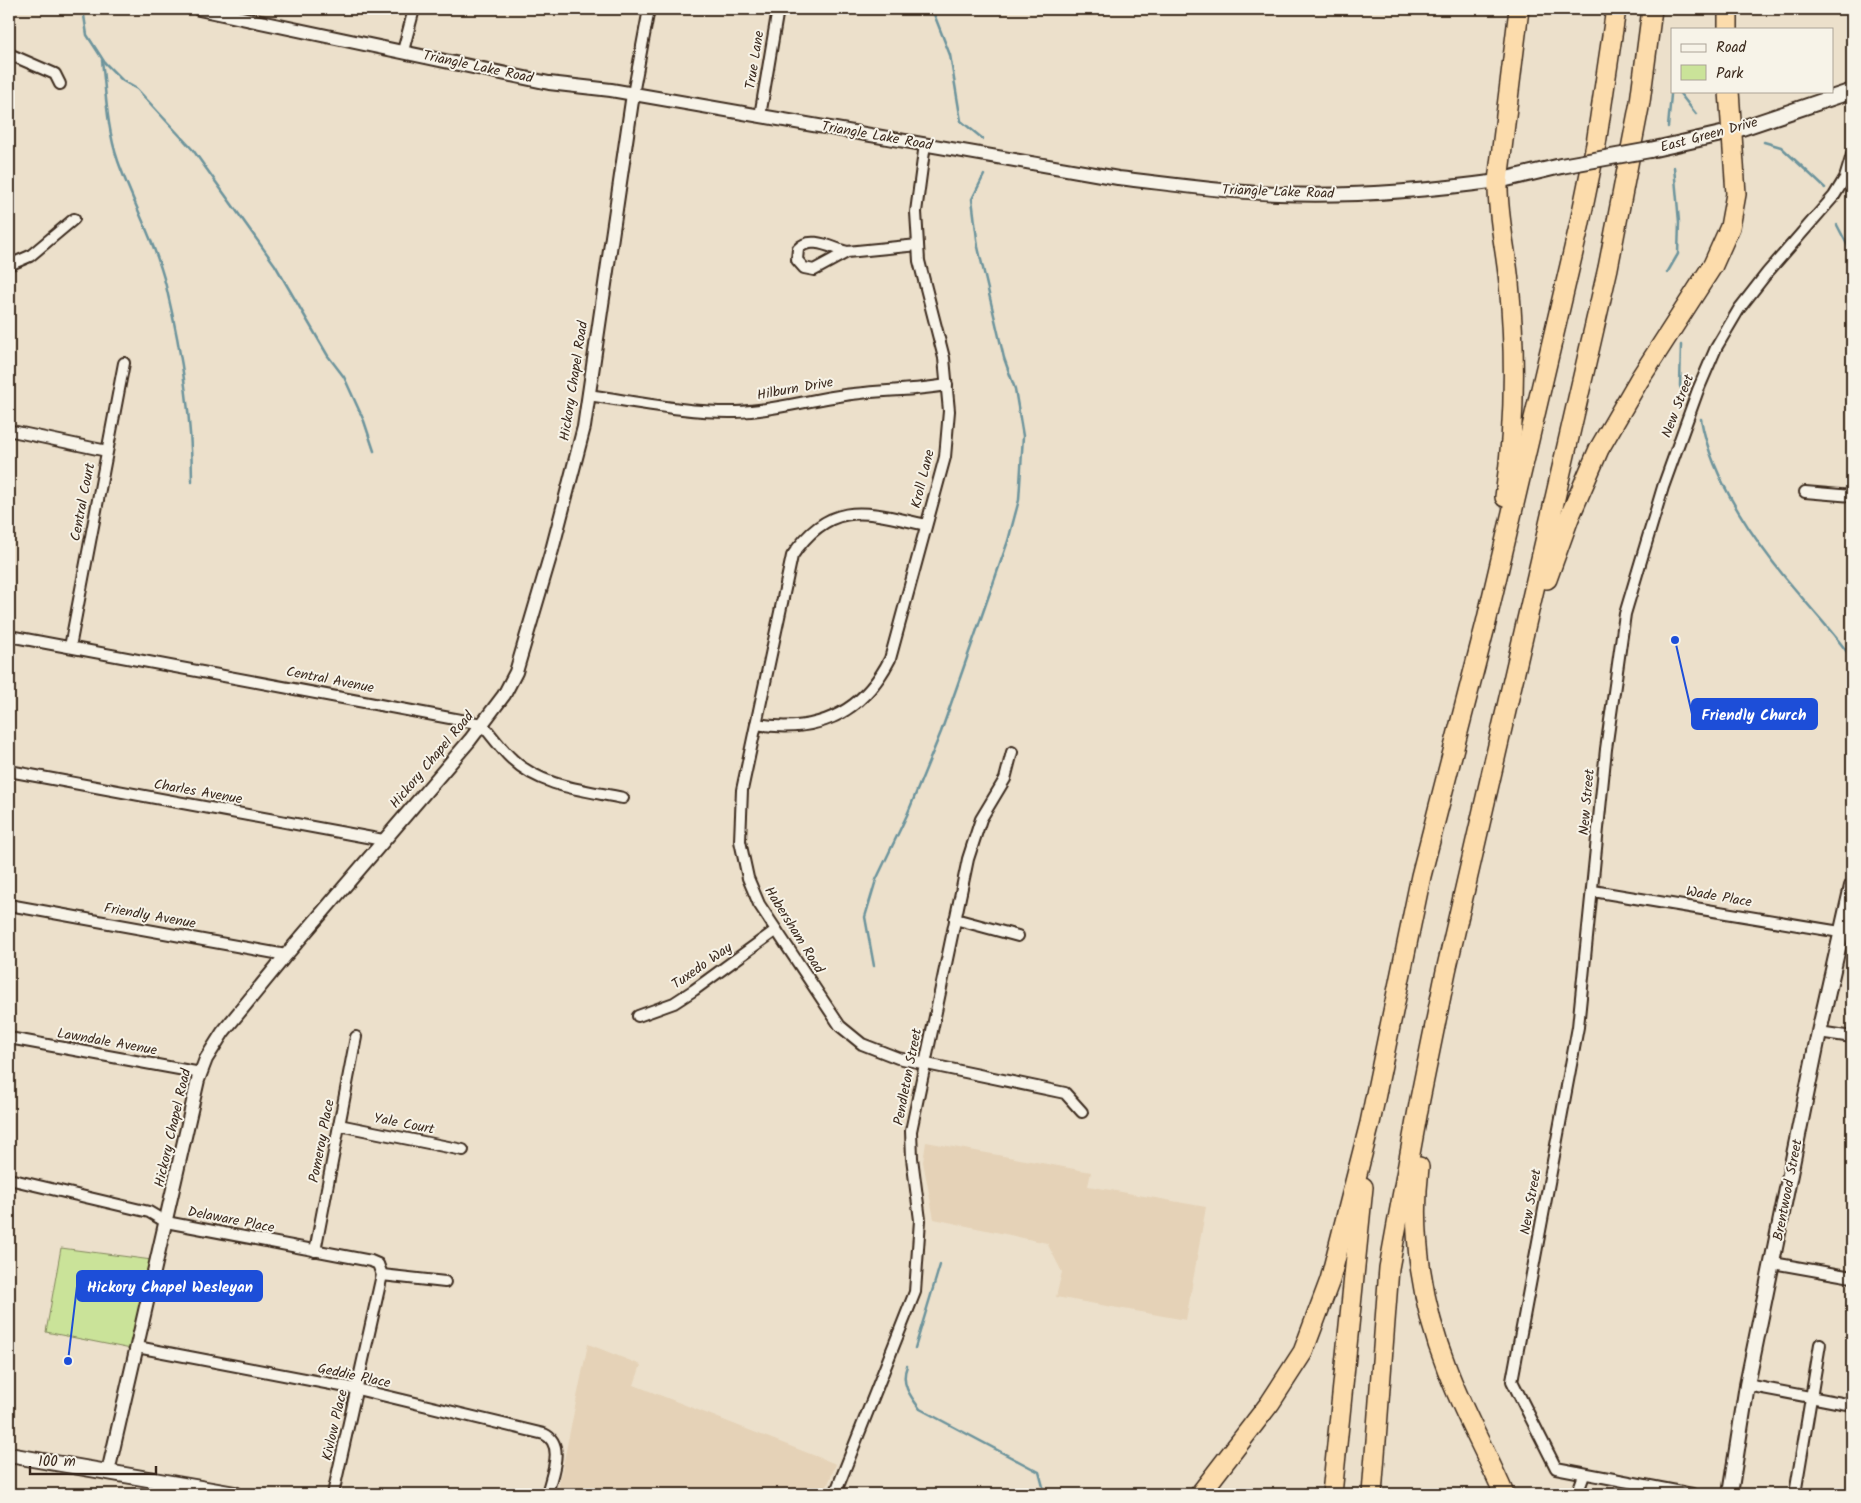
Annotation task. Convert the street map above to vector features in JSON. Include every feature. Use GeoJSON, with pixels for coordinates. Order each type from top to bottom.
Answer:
{"type":"FeatureCollection","features":[{"type":"Feature","properties":{"kind":"highway"},"geometry":{"type":"LineString","coordinates":[[1486,624],[1484,592],[1504,502],[1514,405],[1514,339],[1509,281],[1498,199],[1498,181],[1519,9]]}},
{"type":"Feature","properties":{"kind":"highway"},"geometry":{"type":"LineString","coordinates":[[1607,81],[1605,47],[1608,9]]}},
{"type":"Feature","properties":{"kind":"highway"},"geometry":{"type":"LineString","coordinates":[[1200,1494],[1270,1403],[1303,1352],[1330,1280],[1370,1123],[1421,876],[1486,624],[1577,236],[1607,81],[1616,9]]}},
{"type":"Feature","properties":{"kind":"highway"},"geometry":{"type":"LineString","coordinates":[[1372,1494],[1389,1268],[1420,1099],[1446,971],[1623,195],[1640,102],[1652,9]]}},
{"type":"Feature","properties":{"kind":"highway"},"geometry":{"type":"LineString","coordinates":[[1728,9],[1728,28]]}},
{"type":"Feature","properties":{"kind":"highway"},"geometry":{"type":"LineString","coordinates":[[1512,686],[1529,654],[1554,557],[1599,449],[1634,388],[1696,293],[1723,244],[1730,227],[1736,194],[1730,132],[1730,92]]}},
{"type":"Feature","properties":{"kind":"highway"},"geometry":{"type":"LineString","coordinates":[[1420,1099],[1424,1128],[1416,1188],[1416,1222],[1418,1254],[1427,1305],[1446,1369],[1504,1494]]}},
{"type":"Feature","properties":{"kind":"highway"},"geometry":{"type":"LineString","coordinates":[[1332,1494],[1370,1123]]}},
{"type":"Feature","properties":{"kind":"main road","name":"East Green Drive"},"geometry":{"type":"LineString","coordinates":[[1561,166],[1650,150],[1730,132],[1852,93]]}},
{"type":"Feature","properties":{"kind":"main road","name":"Triangle Lake Road"},"geometry":{"type":"LineString","coordinates":[[1498,181],[1561,166]]}},
{"type":"Feature","properties":{"kind":"main road","name":"Brentwood Street"},"geometry":{"type":"LineString","coordinates":[[1730,1494],[1747,1385],[1774,1263],[1840,932],[1852,886]]}},
{"type":"Feature","properties":{"kind":"main road"},"geometry":{"type":"LineString","coordinates":[[9,1455],[235,1494]]}},
{"type":"Feature","properties":{"kind":"street","name":"Triangle Lake Road"},"geometry":{"type":"LineString","coordinates":[[199,9],[549,83],[632,94],[1118,178],[1277,194],[1361,194],[1449,188],[1498,181]]}},
{"type":"Feature","properties":{"kind":"street"},"geometry":{"type":"LineString","coordinates":[[403,51],[414,9]]}},
{"type":"Feature","properties":{"kind":"street","name":"Hickory Chapel Road"},"geometry":{"type":"LineString","coordinates":[[108,1472],[201,1073],[206,1059],[223,1032],[286,955],[482,724],[504,695],[522,654],[579,445],[632,94],[649,9]]}},
{"type":"Feature","properties":{"kind":"street","name":"True Lane"},"geometry":{"type":"LineString","coordinates":[[760,116],[778,9]]}},
{"type":"Feature","properties":{"kind":"street"},"geometry":{"type":"LineString","coordinates":[[9,54],[55,74],[60,84]]}},
{"type":"Feature","properties":{"kind":"street","name":"Kroll Lane"},"geometry":{"type":"LineString","coordinates":[[756,724],[790,727],[822,721],[848,709],[872,688],[890,659],[945,456],[949,411],[944,358],[921,269],[918,245],[916,212],[925,144]]}},
{"type":"Feature","properties":{"kind":"street","name":"New Street"},"geometry":{"type":"LineString","coordinates":[[1692,1494],[1584,1475],[1556,1468],[1512,1381],[1578,1026],[1611,710],[1625,614],[1663,487],[1716,348],[1739,309],[1766,273],[1834,196],[1845,178],[1852,155]]}},
{"type":"Feature","properties":{"kind":"street"},"geometry":{"type":"LineString","coordinates":[[9,265],[30,256],[74,219]]}},
{"type":"Feature","properties":{"kind":"street"},"geometry":{"type":"LineString","coordinates":[[847,252],[918,245]]}},
{"type":"Feature","properties":{"kind":"street","name":"Central Court"},"geometry":{"type":"LineString","coordinates":[[70,647],[124,363]]}},
{"type":"Feature","properties":{"kind":"street","name":"Hilburn Drive"},"geometry":{"type":"LineString","coordinates":[[588,395],[700,411],[735,412],[768,410],[803,401],[848,394],[947,385]]}},
{"type":"Feature","properties":{"kind":"street"},"geometry":{"type":"LineString","coordinates":[[12,431],[107,450]]}},
{"type":"Feature","properties":{"kind":"street"},"geometry":{"type":"LineString","coordinates":[[1805,492],[1852,496]]}},
{"type":"Feature","properties":{"kind":"street","name":"Habersham Road"},"geometry":{"type":"LineString","coordinates":[[926,526],[873,513],[853,513],[824,523],[802,541],[792,556],[742,790],[740,841],[748,878],[760,904],[776,930],[840,1026],[862,1044],[898,1058],[1065,1093],[1082,1112]]}},
{"type":"Feature","properties":{"kind":"street","name":"Central Avenue"},"geometry":{"type":"LineString","coordinates":[[9,636],[482,724]]}},
{"type":"Feature","properties":{"kind":"street"},"geometry":{"type":"LineString","coordinates":[[482,724],[512,759],[528,771],[550,783],[623,798]]}},
{"type":"Feature","properties":{"kind":"street","name":"Pendleton Street"},"geometry":{"type":"LineString","coordinates":[[835,1494],[915,1292],[920,1220],[912,1158],[911,1131],[968,859],[982,819],[1005,779],[1012,752]]}},
{"type":"Feature","properties":{"kind":"street","name":"Charles Avenue"},"geometry":{"type":"LineString","coordinates":[[9,771],[383,840]]}},
{"type":"Feature","properties":{"kind":"street","name":"Wade Place"},"geometry":{"type":"LineString","coordinates":[[1593,891],[1840,932]]}},
{"type":"Feature","properties":{"kind":"street","name":"Friendly Avenue"},"geometry":{"type":"LineString","coordinates":[[9,905],[286,955]]}},
{"type":"Feature","properties":{"kind":"street"},"geometry":{"type":"LineString","coordinates":[[955,919],[1018,936]]}},
{"type":"Feature","properties":{"kind":"street","name":"Tuxedo Way"},"geometry":{"type":"LineString","coordinates":[[638,1016],[674,1003],[776,930]]}},
{"type":"Feature","properties":{"kind":"street"},"geometry":{"type":"LineString","coordinates":[[1819,1032],[1852,1037]]}},
{"type":"Feature","properties":{"kind":"street","name":"Pomeroy Place"},"geometry":{"type":"LineString","coordinates":[[315,1250],[356,1037]]}},
{"type":"Feature","properties":{"kind":"street","name":"Lawndale Avenue"},"geometry":{"type":"LineString","coordinates":[[9,1038],[201,1073]]}},
{"type":"Feature","properties":{"kind":"street","name":"Yale Court"},"geometry":{"type":"LineString","coordinates":[[339,1125],[463,1150]]}},
{"type":"Feature","properties":{"kind":"street","name":"Delaware Place"},"geometry":{"type":"LineString","coordinates":[[9,1179],[149,1212],[166,1222],[371,1261],[378,1264],[382,1275]]}},
{"type":"Feature","properties":{"kind":"street"},"geometry":{"type":"LineString","coordinates":[[1774,1263],[1852,1277]]}},
{"type":"Feature","properties":{"kind":"street"},"geometry":{"type":"LineString","coordinates":[[382,1275],[445,1282]]}},
{"type":"Feature","properties":{"kind":"street","name":"Kivlow Place"},"geometry":{"type":"LineString","coordinates":[[333,1494],[382,1275]]}},
{"type":"Feature","properties":{"kind":"street"},"geometry":{"type":"LineString","coordinates":[[1795,1494],[1820,1344]]}},
{"type":"Feature","properties":{"kind":"street","name":"Geddie Place"},"geometry":{"type":"LineString","coordinates":[[137,1348],[357,1390],[544,1434],[553,1440],[556,1449],[547,1494]]}},
{"type":"Feature","properties":{"kind":"street"},"geometry":{"type":"LineString","coordinates":[[1747,1385],[1852,1405]]}},
{"type":"Feature","properties":{"kind":"street"},"geometry":{"type":"LineString","coordinates":[[1577,1494],[1584,1475]]}},
{"type":"Feature","properties":{"kind":"shaded area"},"geometry":{"type":"Polygon","coordinates":[[[926,1142],[1091,1172],[1088,1186],[1206,1207],[1186,1320],[1056,1297],[1062,1272],[1047,1243],[934,1219],[923,1162],[926,1142]]]}},
{"type":"Feature","properties":{"kind":"shaded area"},"geometry":{"type":"Polygon","coordinates":[[[588,1344],[641,1365],[634,1385],[836,1464],[824,1494],[557,1494],[588,1344]]]}},
{"type":"Feature","properties":{"kind":"green space"},"geometry":{"type":"Polygon","coordinates":[[[61,1248],[152,1260],[131,1349],[46,1332],[61,1248]]]}},
{"type":"Feature","properties":{"kind":"waterway"},"geometry":{"type":"LineString","coordinates":[[83,9],[87,35],[105,63],[123,81],[137,89],[193,150],[275,265],[328,356],[344,377],[364,421],[374,451]]}},
{"type":"Feature","properties":{"kind":"waterway"},"geometry":{"type":"LineString","coordinates":[[932,9],[950,55],[961,121],[983,139]]}},
{"type":"Feature","properties":{"kind":"waterway"},"geometry":{"type":"LineString","coordinates":[[102,60],[107,111],[114,149],[150,238],[166,286],[181,359],[188,408],[192,482]]}},
{"type":"Feature","properties":{"kind":"waterway"},"geometry":{"type":"LineString","coordinates":[[1668,127],[1671,92]]}},
{"type":"Feature","properties":{"kind":"waterway"},"geometry":{"type":"LineString","coordinates":[[1679,92],[1696,114]]}},
{"type":"Feature","properties":{"kind":"waterway"},"geometry":{"type":"LineString","coordinates":[[1764,142],[1781,147],[1825,188]]}},
{"type":"Feature","properties":{"kind":"waterway"},"geometry":{"type":"LineString","coordinates":[[1667,273],[1678,254],[1679,222],[1674,167]]}},
{"type":"Feature","properties":{"kind":"waterway"},"geometry":{"type":"LineString","coordinates":[[874,966],[865,917],[876,880],[907,815],[941,732],[1008,541],[1019,500],[1023,436],[1015,389],[1004,358],[978,247],[972,199],[984,175]]}},
{"type":"Feature","properties":{"kind":"waterway"},"geometry":{"type":"LineString","coordinates":[[1837,225],[1852,254]]}},
{"type":"Feature","properties":{"kind":"waterway"},"geometry":{"type":"LineString","coordinates":[[1681,345],[1680,386],[1683,393]]}},
{"type":"Feature","properties":{"kind":"waterway"},"geometry":{"type":"LineString","coordinates":[[1701,419],[1715,466],[1739,512],[1783,576],[1852,659]]}},
{"type":"Feature","properties":{"kind":"waterway"},"geometry":{"type":"LineString","coordinates":[[915,1348],[940,1265]]}},
{"type":"Feature","properties":{"kind":"waterway"},"geometry":{"type":"LineString","coordinates":[[907,1366],[905,1384],[920,1409],[1039,1472],[1045,1494]]}},
{"type":"Feature","properties":{"kind":"place","name":"Friendly Church"},"geometry":{"type":"Point","coordinates":[1675,640]}},
{"type":"Feature","properties":{"kind":"place","name":"Hickory Chapel Wesleyan"},"geometry":{"type":"Point","coordinates":[68,1361]}}]}
